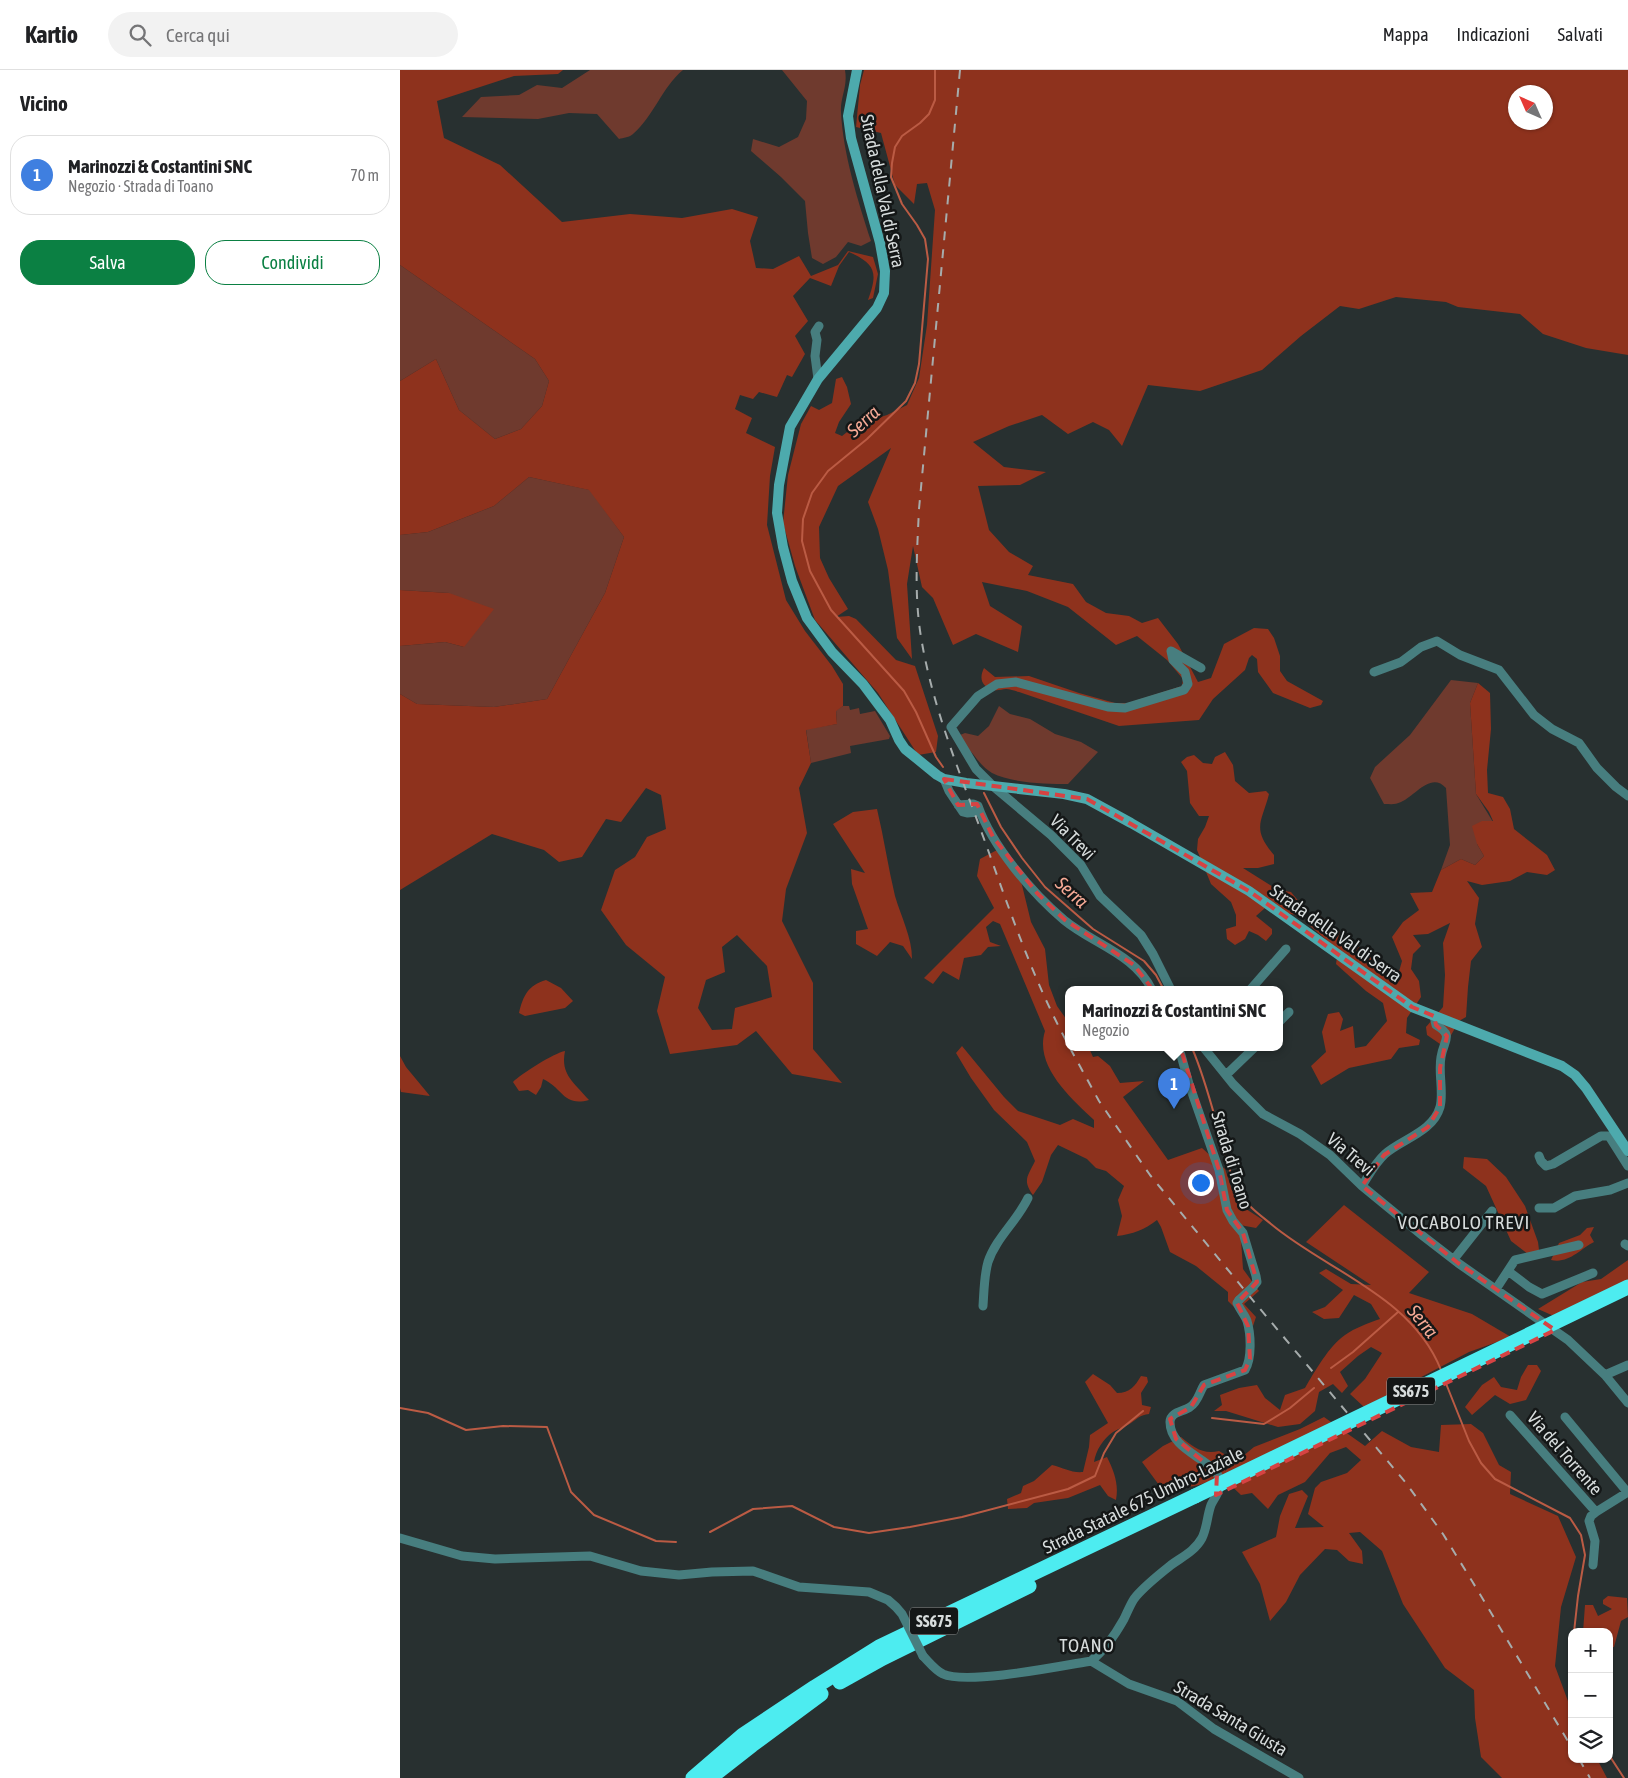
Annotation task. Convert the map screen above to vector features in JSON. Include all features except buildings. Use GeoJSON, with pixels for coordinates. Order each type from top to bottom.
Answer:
{"type":"FeatureCollection","features":[{"type":"Feature","properties":{"kind":"highway","name":"Strada Statale 675 Umbro-Laziale"},"geometry":{"type":"LineString","coordinates":[[710,1778],[823,1693],[883,1658],[1628,1287]]}},
{"type":"Feature","properties":{"kind":"highway","name":"Strada Statale 675 Umbro-Laziale"},"geometry":{"type":"LineString","coordinates":[[693,1778],[743,1735],[815,1686],[880,1647],[1196,1501],[1628,1296]]}},
{"type":"Feature","properties":{"kind":"street","name":"Strada della Val di Serra"},"geometry":{"type":"LineString","coordinates":[[858,70],[848,116],[880,243],[885,271],[884,293],[877,308],[818,379],[790,427],[779,485],[777,513],[783,548],[792,580],[807,618],[832,652],[863,684],[890,720],[905,749],[944,778],[977,785],[1064,794],[1087,799],[1249,891],[1412,1007],[1562,1066],[1575,1075],[1586,1088],[1628,1151]]}},
{"type":"Feature","properties":{"kind":"street"},"geometry":{"type":"LineString","coordinates":[[818,379],[814,356],[817,340],[816,332],[820,326]]}},
{"type":"Feature","properties":{"kind":"street"},"geometry":{"type":"LineString","coordinates":[[1374,672],[1401,662],[1421,647],[1437,641],[1460,655],[1499,670],[1534,714],[1552,729],[1579,743],[1597,768],[1616,788],[1628,796]]}},
{"type":"Feature","properties":{"kind":"street"},"geometry":{"type":"LineString","coordinates":[[994,787],[976,769],[951,727],[978,696],[997,684],[1016,682],[1108,707],[1126,708],[1184,690],[1188,684],[1185,672],[1173,660],[1171,651],[1202,668]]}},
{"type":"Feature","properties":{"kind":"street"},"geometry":{"type":"LineString","coordinates":[[944,778],[949,791],[963,812],[980,812],[998,844],[1037,893],[1064,920],[1134,965],[1149,986]]}},
{"type":"Feature","properties":{"kind":"street","name":"Via Trevi"},"geometry":{"type":"LineString","coordinates":[[994,787],[1050,835],[1081,865],[1100,896],[1141,936],[1153,954],[1169,986]]}},
{"type":"Feature","properties":{"kind":"street"},"geometry":{"type":"LineString","coordinates":[[1254,986],[1286,949]]}},
{"type":"Feature","properties":{"kind":"street"},"geometry":{"type":"LineString","coordinates":[[1283,1018],[1289,1012]]}},
{"type":"Feature","properties":{"kind":"street"},"geometry":{"type":"LineString","coordinates":[[1362,1186],[1384,1155],[1428,1127],[1440,1108],[1440,1062],[1447,1036],[1445,1031],[1436,1024],[1434,1016]]}},
{"type":"Feature","properties":{"kind":"street","name":"Strada di Toano"},"geometry":{"type":"LineString","coordinates":[[1091,1661],[1101,1653],[1115,1634],[1134,1598],[1170,1566],[1194,1549],[1202,1539],[1212,1504],[1219,1490],[1220,1480],[1217,1474],[1186,1450],[1176,1439],[1170,1430],[1170,1419],[1173,1415],[1191,1407],[1197,1400],[1204,1385],[1245,1370],[1250,1359],[1248,1326],[1237,1303],[1257,1282],[1256,1276],[1243,1233],[1227,1210],[1219,1170],[1189,1084],[1181,1051]]}},
{"type":"Feature","properties":{"kind":"street","name":"Via Trevi"},"geometry":{"type":"LineString","coordinates":[[1206,1051],[1263,1114],[1300,1134],[1330,1155],[1362,1186],[1454,1260],[1568,1340],[1604,1375],[1628,1403]]}},
{"type":"Feature","properties":{"kind":"street"},"geometry":{"type":"LineString","coordinates":[[1226,1075],[1251,1051]]}},
{"type":"Feature","properties":{"kind":"street"},"geometry":{"type":"LineString","coordinates":[[1539,1156],[1546,1166],[1553,1164],[1601,1136],[1608,1136],[1628,1166]]}},
{"type":"Feature","properties":{"kind":"street"},"geometry":{"type":"LineString","coordinates":[[1539,1208],[1554,1208],[1575,1196],[1610,1190],[1628,1183]]}},
{"type":"Feature","properties":{"kind":"street"},"geometry":{"type":"LineString","coordinates":[[983,1306],[988,1263],[994,1250],[1028,1198]]}},
{"type":"Feature","properties":{"kind":"street"},"geometry":{"type":"LineString","coordinates":[[1454,1260],[1492,1211]]}},
{"type":"Feature","properties":{"kind":"street"},"geometry":{"type":"LineString","coordinates":[[1496,1289],[1515,1260],[1579,1245]]}},
{"type":"Feature","properties":{"kind":"street"},"geometry":{"type":"LineString","coordinates":[[1508,1271],[1528,1287],[1542,1294],[1593,1273]]}},
{"type":"Feature","properties":{"kind":"street"},"geometry":{"type":"LineString","coordinates":[[1604,1375],[1628,1365]]}},
{"type":"Feature","properties":{"kind":"street","name":"Via del Torrente"},"geometry":{"type":"LineString","coordinates":[[1510,1415],[1596,1512]]}},
{"type":"Feature","properties":{"kind":"street","name":"Via del Torrente"},"geometry":{"type":"LineString","coordinates":[[1565,1417],[1628,1492],[1591,1516],[1589,1521],[1595,1541],[1593,1566]]}},
{"type":"Feature","properties":{"kind":"street"},"geometry":{"type":"LineString","coordinates":[[400,1538],[462,1556],[495,1559],[590,1556],[641,1571],[679,1575],[753,1571],[799,1587],[869,1592],[888,1600],[896,1607],[923,1656],[942,1673],[964,1677],[987,1676],[1091,1661]]}},
{"type":"Feature","properties":{"kind":"street","name":"Strada Santa Giusta"},"geometry":{"type":"LineString","coordinates":[[1091,1661],[1129,1684],[1177,1701],[1214,1729],[1299,1778]]}},
{"type":"Feature","properties":{"kind":"highlighted area"},"geometry":{"type":"Polygon","coordinates":[[[944,779],[1087,799],[1249,891],[1412,1007],[1434,1016],[1436,1025],[1447,1036],[1440,1068],[1440,1107],[1428,1127],[1384,1155],[1362,1186],[1458,1263],[1555,1330],[1216,1495],[1217,1473],[1176,1439],[1170,1419],[1191,1407],[1204,1385],[1245,1370],[1250,1359],[1248,1326],[1237,1303],[1257,1282],[1243,1233],[1227,1210],[1219,1170],[1181,1050],[1150,986],[1134,965],[1065,920],[1037,893],[993,837],[977,804],[958,805],[944,779]]]}},
{"type":"Feature","properties":{"kind":"shaded area"},"geometry":{"type":"Polygon","coordinates":[[[400,70],[563,70],[558,74],[514,76],[437,101],[444,138],[500,165],[562,222],[630,214],[682,218],[732,209],[758,217],[750,241],[756,268],[773,269],[799,256],[811,276],[838,265],[848,251],[873,257],[878,274],[873,298],[868,300],[874,276],[870,265],[849,252],[839,266],[831,286],[810,278],[793,296],[808,321],[795,336],[805,354],[792,377],[787,375],[777,397],[759,392],[753,399],[740,395],[735,409],[752,418],[746,433],[775,447],[770,476],[767,525],[786,600],[805,631],[832,666],[843,684],[843,706],[836,711],[837,724],[806,730],[811,763],[799,788],[807,833],[786,889],[782,921],[813,983],[813,1049],[842,1083],[792,1074],[756,1031],[737,1045],[670,1054],[657,1011],[665,977],[626,945],[601,910],[615,870],[635,857],[647,837],[666,829],[661,795],[646,788],[621,822],[606,819],[582,857],[559,862],[544,850],[492,834],[400,890],[400,694],[417,704],[494,707],[547,699],[605,593],[624,537],[589,490],[529,477],[494,506],[428,532],[400,535],[400,381],[436,359],[459,410],[495,439],[521,429],[542,406],[549,381],[535,359],[400,265],[400,70]],[[737,935],[722,947],[725,972],[706,980],[698,1008],[712,1030],[732,1029],[735,1008],[772,997],[767,966],[737,935]]]}},
{"type":"Feature","properties":{"kind":"shaded area"},"geometry":{"type":"Polygon","coordinates":[[[590,70],[683,70],[669,85],[640,127],[632,135],[619,139],[597,114],[569,113],[538,119],[462,117],[481,97],[519,95],[537,85],[562,88],[590,70]]]}},
{"type":"Feature","properties":{"kind":"shaded area"},"geometry":{"type":"Polygon","coordinates":[[[782,70],[845,70],[846,82],[841,107],[842,128],[856,194],[871,241],[861,246],[848,242],[836,257],[823,264],[812,258],[805,201],[751,151],[753,139],[779,147],[798,137],[806,119],[807,101],[782,70]]]}},
{"type":"Feature","properties":{"kind":"shaded area"},"geometry":{"type":"Polygon","coordinates":[[[864,70],[1628,70],[1628,355],[1586,348],[1543,334],[1520,314],[1458,307],[1446,302],[1396,297],[1359,309],[1340,306],[1301,336],[1262,370],[1200,391],[1148,385],[1122,446],[1109,430],[1093,422],[1068,434],[1042,415],[1009,426],[973,442],[1004,467],[1046,472],[1020,485],[978,486],[989,530],[1009,552],[1033,566],[1028,575],[1073,584],[1086,602],[1106,613],[1129,616],[1142,623],[1158,618],[1178,644],[1198,682],[1211,678],[1224,644],[1254,628],[1268,629],[1274,638],[1280,656],[1280,671],[1287,681],[1323,701],[1321,705],[1310,708],[1273,693],[1258,672],[1257,659],[1252,655],[1245,670],[1213,699],[1199,720],[1119,726],[1019,692],[1008,689],[990,689],[982,682],[984,668],[995,677],[1029,676],[1115,703],[1128,703],[1182,686],[1183,679],[1167,660],[1137,636],[1116,645],[1068,607],[1027,591],[982,582],[990,606],[1022,626],[1018,652],[976,634],[953,645],[933,598],[922,587],[913,546],[907,584],[912,659],[897,638],[888,570],[878,529],[868,502],[891,448],[838,486],[819,527],[820,558],[829,578],[848,609],[836,617],[849,616],[856,619],[896,660],[915,666],[938,736],[936,752],[918,755],[878,693],[815,620],[795,566],[783,523],[788,475],[801,424],[811,406],[819,410],[832,403],[836,379],[842,377],[847,387],[851,404],[839,422],[835,433],[842,436],[856,425],[887,415],[907,405],[919,378],[927,325],[935,210],[927,183],[917,184],[914,204],[895,185],[881,133],[856,127],[860,85],[864,70]]]}},
{"type":"Feature","properties":{"kind":"shaded area"},"geometry":{"type":"Polygon","coordinates":[[[400,265],[535,359],[549,381],[542,406],[521,429],[495,439],[459,410],[436,359],[400,381],[400,265]]]}},
{"type":"Feature","properties":{"kind":"shaded area"},"geometry":{"type":"Polygon","coordinates":[[[529,477],[590,490],[624,537],[605,593],[547,699],[494,707],[417,704],[400,694],[400,646],[445,642],[464,647],[449,593],[400,590],[400,535],[428,532],[494,506],[529,477]]]}},
{"type":"Feature","properties":{"kind":"shaded area"},"geometry":{"type":"Polygon","coordinates":[[[400,590],[449,593],[494,609],[464,647],[445,642],[400,646],[400,590]]]}},
{"type":"Feature","properties":{"kind":"shaded area"},"geometry":{"type":"Polygon","coordinates":[[[1451,680],[1478,683],[1470,703],[1476,794],[1493,822],[1477,844],[1484,856],[1475,865],[1461,859],[1441,870],[1450,845],[1446,788],[1440,783],[1429,783],[1401,802],[1384,804],[1370,778],[1375,767],[1410,735],[1451,680]]]}},
{"type":"Feature","properties":{"kind":"shaded area"},"geometry":{"type":"Polygon","coordinates":[[[1478,683],[1490,693],[1491,729],[1487,770],[1488,793],[1503,797],[1510,809],[1514,829],[1547,855],[1555,870],[1547,875],[1527,872],[1510,881],[1482,885],[1467,881],[1479,898],[1475,924],[1482,947],[1471,961],[1466,1017],[1459,1021],[1450,1037],[1440,1044],[1427,1035],[1426,1027],[1443,1007],[1445,975],[1443,943],[1450,923],[1428,934],[1413,935],[1421,946],[1413,954],[1411,969],[1419,981],[1421,997],[1407,1018],[1406,1033],[1420,1040],[1419,1045],[1399,1048],[1391,1059],[1349,1068],[1321,1085],[1311,1066],[1326,1052],[1322,1032],[1328,1014],[1339,1012],[1343,1019],[1340,1031],[1353,1026],[1355,1048],[1366,1046],[1387,1021],[1383,1003],[1366,991],[1336,964],[1338,950],[1309,925],[1308,916],[1315,912],[1376,961],[1398,975],[1402,961],[1392,937],[1403,922],[1419,910],[1410,893],[1432,892],[1441,870],[1461,859],[1475,865],[1484,856],[1477,844],[1472,826],[1482,821],[1493,821],[1476,794],[1470,703],[1478,683]]]}},
{"type":"Feature","properties":{"kind":"shaded area"},"geometry":{"type":"Polygon","coordinates":[[[843,706],[849,706],[850,710],[859,708],[860,714],[875,711],[890,736],[889,739],[850,746],[851,753],[811,763],[806,729],[837,724],[836,710],[843,706]]]}},
{"type":"Feature","properties":{"kind":"shaded area"},"geometry":{"type":"Polygon","coordinates":[[[999,706],[1010,714],[1030,719],[1055,734],[1081,742],[1098,752],[1068,784],[1019,781],[992,773],[969,750],[960,735],[965,733],[978,736],[989,726],[999,706]]]}},
{"type":"Feature","properties":{"kind":"shaded area"},"geometry":{"type":"Polygon","coordinates":[[[1225,752],[1233,765],[1235,781],[1249,793],[1266,791],[1269,794],[1261,818],[1260,831],[1267,846],[1274,855],[1274,864],[1258,868],[1243,868],[1278,890],[1291,892],[1301,904],[1304,917],[1265,908],[1256,916],[1272,929],[1272,934],[1266,941],[1249,931],[1245,939],[1235,945],[1227,939],[1226,929],[1236,926],[1236,915],[1231,902],[1211,884],[1197,850],[1198,839],[1209,816],[1199,816],[1190,803],[1187,771],[1181,762],[1187,757],[1194,755],[1203,763],[1212,764],[1215,757],[1225,752]]]}},
{"type":"Feature","properties":{"kind":"shaded area"},"geometry":{"type":"Polygon","coordinates":[[[877,809],[895,896],[908,935],[912,959],[903,946],[890,942],[877,956],[856,944],[856,931],[868,929],[852,884],[851,869],[865,873],[833,824],[853,812],[877,809]]]}},
{"type":"Feature","properties":{"kind":"shaded area"},"geometry":{"type":"Polygon","coordinates":[[[997,850],[1021,881],[1031,922],[1045,949],[1049,985],[1057,1006],[1065,1017],[1065,1051],[1090,1051],[1093,1057],[1098,1056],[1110,1066],[1120,1083],[1144,1081],[1123,1097],[1168,1160],[1202,1148],[1225,1169],[1232,1190],[1243,1207],[1263,1220],[1256,1228],[1240,1225],[1243,1269],[1259,1291],[1244,1304],[1256,1317],[1253,1326],[1228,1301],[1228,1292],[1196,1266],[1170,1252],[1157,1220],[1138,1231],[1117,1236],[1122,1216],[1118,1200],[1124,1186],[1106,1171],[1096,1168],[1087,1159],[1058,1145],[1051,1155],[1042,1182],[1033,1195],[1030,1190],[1027,1178],[1035,1161],[1027,1142],[994,1110],[971,1078],[956,1053],[962,1046],[1018,1111],[1060,1125],[1073,1119],[1094,1128],[1094,1120],[1065,1091],[1050,1069],[1045,1057],[1043,1044],[1045,1031],[1000,924],[993,921],[986,927],[990,942],[1001,946],[988,947],[981,955],[964,958],[959,980],[943,971],[933,984],[924,978],[994,908],[977,876],[980,859],[997,850]]]}},
{"type":"Feature","properties":{"kind":"shaded area"},"geometry":{"type":"Polygon","coordinates":[[[546,980],[561,988],[573,1001],[565,1008],[525,1016],[519,1013],[527,992],[535,985],[546,980]]]}},
{"type":"Feature","properties":{"kind":"shaded area"},"geometry":{"type":"Polygon","coordinates":[[[565,1051],[564,1059],[567,1073],[589,1100],[574,1101],[568,1099],[543,1079],[536,1095],[528,1090],[519,1091],[513,1082],[538,1064],[565,1051]]]}},
{"type":"Feature","properties":{"kind":"shaded area"},"geometry":{"type":"Polygon","coordinates":[[[400,1056],[406,1067],[430,1096],[401,1092],[400,1056]]]}},
{"type":"Feature","properties":{"kind":"shaded area"},"geometry":{"type":"Polygon","coordinates":[[[1464,1157],[1487,1159],[1506,1177],[1525,1206],[1538,1242],[1540,1258],[1533,1258],[1511,1241],[1486,1186],[1463,1168],[1464,1157]]]}},
{"type":"Feature","properties":{"kind":"shaded area"},"geometry":{"type":"Polygon","coordinates":[[[1344,1205],[1429,1272],[1409,1293],[1472,1314],[1511,1337],[1469,1352],[1364,1407],[1350,1394],[1365,1379],[1382,1353],[1371,1347],[1340,1372],[1348,1386],[1342,1393],[1333,1384],[1319,1392],[1315,1411],[1300,1424],[1278,1427],[1226,1411],[1214,1411],[1222,1405],[1220,1395],[1239,1388],[1257,1385],[1265,1398],[1280,1410],[1285,1395],[1305,1388],[1323,1359],[1339,1340],[1349,1332],[1380,1319],[1371,1304],[1354,1295],[1339,1318],[1324,1319],[1312,1312],[1325,1307],[1343,1290],[1319,1273],[1326,1269],[1351,1284],[1371,1285],[1306,1242],[1344,1205]]]}},
{"type":"Feature","properties":{"kind":"shaded area"},"geometry":{"type":"Polygon","coordinates":[[[1594,1227],[1590,1235],[1594,1242],[1569,1258],[1557,1261],[1551,1260],[1559,1243],[1580,1235],[1587,1228],[1594,1227]]]}},
{"type":"Feature","properties":{"kind":"shaded area"},"geometry":{"type":"Polygon","coordinates":[[[1628,1260],[1628,1283],[1556,1317],[1538,1309],[1582,1282],[1601,1279],[1628,1260]]]}},
{"type":"Feature","properties":{"kind":"shaded area"},"geometry":{"type":"Polygon","coordinates":[[[1528,1365],[1537,1365],[1541,1371],[1526,1400],[1510,1404],[1495,1395],[1472,1415],[1465,1407],[1482,1385],[1494,1377],[1501,1387],[1517,1390],[1521,1377],[1528,1365]]]}},
{"type":"Feature","properties":{"kind":"shaded area"},"geometry":{"type":"Polygon","coordinates":[[[1093,1374],[1110,1385],[1117,1393],[1125,1392],[1132,1388],[1141,1376],[1147,1377],[1148,1382],[1141,1393],[1142,1405],[1151,1407],[1149,1414],[1141,1416],[1109,1435],[1096,1453],[1094,1462],[1107,1457],[1112,1467],[1117,1488],[1116,1500],[1108,1496],[1100,1485],[1068,1498],[1034,1503],[1027,1508],[1008,1509],[1007,1499],[1021,1493],[1023,1486],[1034,1481],[1052,1465],[1071,1471],[1083,1472],[1090,1435],[1108,1423],[1085,1382],[1093,1374]]]}},
{"type":"Feature","properties":{"kind":"shaded area"},"geometry":{"type":"Polygon","coordinates":[[[1324,1417],[1365,1446],[1382,1431],[1411,1447],[1439,1452],[1441,1425],[1471,1424],[1483,1433],[1499,1465],[1511,1472],[1510,1494],[1558,1516],[1576,1557],[1561,1607],[1555,1666],[1568,1701],[1568,1763],[1599,1763],[1607,1778],[1502,1778],[1481,1757],[1475,1718],[1474,1690],[1445,1668],[1403,1604],[1382,1551],[1360,1532],[1349,1533],[1362,1551],[1363,1564],[1349,1561],[1337,1550],[1325,1549],[1300,1575],[1286,1602],[1270,1621],[1260,1584],[1242,1552],[1276,1537],[1280,1516],[1289,1494],[1302,1490],[1308,1496],[1295,1528],[1324,1527],[1308,1514],[1315,1488],[1321,1482],[1347,1473],[1361,1460],[1346,1447],[1330,1453],[1305,1482],[1278,1495],[1268,1509],[1252,1493],[1241,1495],[1222,1477],[1191,1487],[1177,1488],[1159,1485],[1142,1462],[1163,1446],[1181,1437],[1203,1451],[1219,1451],[1226,1455],[1225,1471],[1254,1447],[1300,1429],[1324,1417]]]}},
{"type":"Feature","properties":{"kind":"shaded area"},"geometry":{"type":"Polygon","coordinates":[[[1608,1596],[1627,1598],[1628,1617],[1621,1621],[1614,1647],[1613,1628],[1583,1628],[1585,1605],[1593,1605],[1598,1616],[1612,1609],[1603,1604],[1603,1600],[1608,1596]]]}},
{"type":"Feature","properties":{"kind":"waterway","name":"Serra"},"geometry":{"type":"LineString","coordinates":[[935,70],[935,100],[929,114],[902,136],[895,147],[891,177],[902,204],[925,239],[928,259],[919,364],[915,383],[906,401],[867,439],[828,471],[812,493],[803,519],[802,541],[810,571],[831,610],[904,691],[916,712],[936,757],[943,767]]}},
{"type":"Feature","properties":{"kind":"waterway","name":"Serra"},"geometry":{"type":"LineString","coordinates":[[984,793],[1001,827],[1045,887],[1093,929],[1144,961],[1156,975],[1162,986]]}},
{"type":"Feature","properties":{"kind":"waterway","name":"Serra"},"geometry":{"type":"LineString","coordinates":[[1193,1051],[1206,1085],[1232,1177],[1242,1197],[1258,1213],[1293,1241],[1366,1287],[1389,1304],[1410,1323],[1428,1344],[1441,1370]]}},
{"type":"Feature","properties":{"kind":"waterway"},"geometry":{"type":"LineString","coordinates":[[1331,1368],[1353,1352],[1398,1312]]}},
{"type":"Feature","properties":{"kind":"waterway","name":"Serra"},"geometry":{"type":"LineString","coordinates":[[1445,1381],[1469,1441],[1481,1463],[1495,1479],[1570,1518],[1581,1535],[1585,1555],[1574,1628]]}},
{"type":"Feature","properties":{"kind":"waterway"},"geometry":{"type":"LineString","coordinates":[[1212,1418],[1264,1424],[1290,1408],[1314,1388]]}},
{"type":"Feature","properties":{"kind":"waterway"},"geometry":{"type":"LineString","coordinates":[[400,1408],[428,1413],[466,1430],[503,1426],[547,1427],[571,1492],[594,1515],[656,1541],[676,1542]]}},
{"type":"Feature","properties":{"kind":"waterway"},"geometry":{"type":"LineString","coordinates":[[710,1532],[753,1509],[792,1506],[834,1527],[869,1533],[962,1517],[1068,1489],[1095,1476],[1104,1453],[1116,1433],[1143,1411]]}},
{"type":"Feature","properties":{"kind":"waterway","name":"Serra"},"geometry":{"type":"LineString","coordinates":[[1613,1761],[1624,1778]]}},
{"type":"Feature","properties":{"kind":"railway"},"geometry":{"type":"LineString","coordinates":[[960,70],[919,509],[917,605],[926,665],[950,745],[1025,950],[1045,999],[1065,1038]]}},
{"type":"Feature","properties":{"kind":"railway"},"geometry":{"type":"LineString","coordinates":[[1072,1051],[1099,1101],[1150,1175],[1406,1483],[1443,1534],[1568,1741]]}},
{"type":"Feature","properties":{"kind":"railway"},"geometry":{"type":"LineString","coordinates":[[1581,1763],[1590,1778]]}},
{"type":"Feature","properties":{"kind":"place","name":"Marinozzi & Costantini SNC"},"geometry":{"type":"Point","coordinates":[1174,1109]}},
{"type":"Feature","properties":{"kind":"district","name":"VOCABOLO TREVI"},"geometry":{"type":"Point","coordinates":[1464,1222]}},
{"type":"Feature","properties":{"kind":"district","name":"TOANO"},"geometry":{"type":"Point","coordinates":[1087,1645]}}]}
